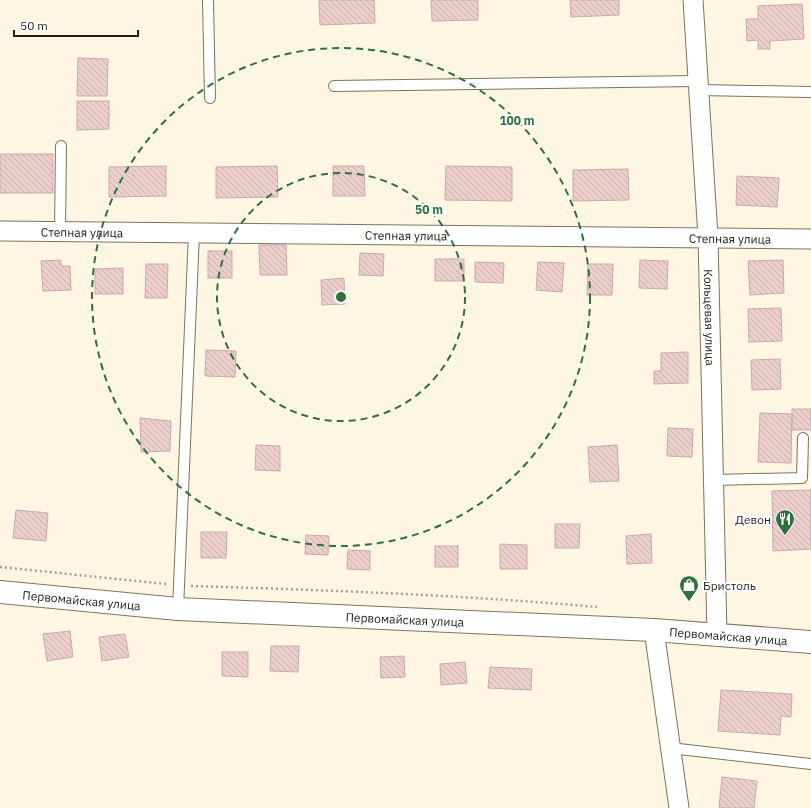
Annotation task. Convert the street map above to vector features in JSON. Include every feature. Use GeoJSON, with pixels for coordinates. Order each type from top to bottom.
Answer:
{"type":"FeatureCollection","features":[{"type":"Feature","properties":{"kind":"street","name":"Кольцевая улица"},"geometry":{"type":"LineString","coordinates":[[693,0],[708,237],[717,635]]}},
{"type":"Feature","properties":{"kind":"street","name":"Степная улица"},"geometry":{"type":"LineString","coordinates":[[0,231],[811,239]]}},
{"type":"Feature","properties":{"kind":"street","name":"Первомайская улица"},"geometry":{"type":"LineString","coordinates":[[0,592],[178,609],[654,630],[811,642]]}},
{"type":"Feature","properties":{"kind":"street"},"geometry":{"type":"LineString","coordinates":[[654,630],[678,808]]}},
{"type":"Feature","properties":{"kind":"lane"},"geometry":{"type":"LineString","coordinates":[[208,0],[210,98]]}},
{"type":"Feature","properties":{"kind":"lane"},"geometry":{"type":"LineString","coordinates":[[334,86],[699,86],[811,92]]}},
{"type":"Feature","properties":{"kind":"lane"},"geometry":{"type":"LineString","coordinates":[[60,232],[61,146]]}},
{"type":"Feature","properties":{"kind":"lane"},"geometry":{"type":"LineString","coordinates":[[178,609],[194,233]]}},
{"type":"Feature","properties":{"kind":"lane"},"geometry":{"type":"LineString","coordinates":[[713,480],[802,478],[803,438]]}},
{"type":"Feature","properties":{"kind":"lane"},"geometry":{"type":"LineString","coordinates":[[670,748],[811,764]]}},
{"type":"Feature","properties":{"kind":"path"},"geometry":{"type":"LineString","coordinates":[[0,567],[179,586],[356,591],[534,601],[605,607]]}},
{"type":"Feature","properties":{"kind":"building"},"geometry":{"type":"Polygon","coordinates":[[[319,0],[374,0],[375,23],[320,25],[319,0]]]}},
{"type":"Feature","properties":{"kind":"building"},"geometry":{"type":"Polygon","coordinates":[[[431,0],[478,0],[478,20],[432,21],[431,0]]]}},
{"type":"Feature","properties":{"kind":"building"},"geometry":{"type":"Polygon","coordinates":[[[570,0],[619,0],[619,15],[571,17],[570,0]]]}},
{"type":"Feature","properties":{"kind":"building"},"geometry":{"type":"Polygon","coordinates":[[[802,4],[804,39],[770,41],[770,49],[758,49],[758,40],[747,41],[746,19],[758,19],[758,6],[802,4]]]}},
{"type":"Feature","properties":{"kind":"building"},"geometry":{"type":"Polygon","coordinates":[[[78,58],[108,59],[107,96],[77,96],[78,58]]]}},
{"type":"Feature","properties":{"kind":"building"},"geometry":{"type":"Polygon","coordinates":[[[77,101],[109,101],[109,129],[77,130],[77,101]]]}},
{"type":"Feature","properties":{"kind":"building"},"geometry":{"type":"Polygon","coordinates":[[[0,154],[53,154],[53,193],[0,193],[0,154]]]}},
{"type":"Feature","properties":{"kind":"building"},"geometry":{"type":"Polygon","coordinates":[[[166,166],[166,196],[109,197],[109,167],[166,166]]]}},
{"type":"Feature","properties":{"kind":"building"},"geometry":{"type":"Polygon","coordinates":[[[277,166],[278,197],[216,198],[216,167],[277,166]]]}},
{"type":"Feature","properties":{"kind":"building"},"geometry":{"type":"Polygon","coordinates":[[[333,166],[364,166],[365,196],[333,196],[333,166]]]}},
{"type":"Feature","properties":{"kind":"building"},"geometry":{"type":"Polygon","coordinates":[[[446,166],[512,167],[512,201],[445,200],[446,166]]]}},
{"type":"Feature","properties":{"kind":"building"},"geometry":{"type":"Polygon","coordinates":[[[628,169],[629,200],[573,201],[573,170],[628,169]]]}},
{"type":"Feature","properties":{"kind":"building"},"geometry":{"type":"Polygon","coordinates":[[[737,176],[779,178],[777,207],[736,205],[737,176]]]}},
{"type":"Feature","properties":{"kind":"building"},"geometry":{"type":"Polygon","coordinates":[[[259,245],[286,245],[287,275],[260,275],[259,245]]]}},
{"type":"Feature","properties":{"kind":"building"},"geometry":{"type":"Polygon","coordinates":[[[208,251],[232,251],[232,278],[208,278],[208,251]]]}},
{"type":"Feature","properties":{"kind":"building"},"geometry":{"type":"Polygon","coordinates":[[[360,253],[384,254],[383,276],[359,275],[360,253]]]}},
{"type":"Feature","properties":{"kind":"building"},"geometry":{"type":"Polygon","coordinates":[[[435,259],[464,259],[464,281],[435,281],[435,259]]]}},
{"type":"Feature","properties":{"kind":"building"},"geometry":{"type":"Polygon","coordinates":[[[61,260],[61,266],[70,266],[71,290],[43,291],[41,261],[61,260]]]}},
{"type":"Feature","properties":{"kind":"building"},"geometry":{"type":"Polygon","coordinates":[[[640,260],[668,261],[667,289],[639,288],[640,260]]]}},
{"type":"Feature","properties":{"kind":"building"},"geometry":{"type":"Polygon","coordinates":[[[783,260],[784,293],[750,295],[748,261],[783,260]]]}},
{"type":"Feature","properties":{"kind":"building"},"geometry":{"type":"Polygon","coordinates":[[[475,262],[504,263],[503,283],[475,282],[475,262]]]}},
{"type":"Feature","properties":{"kind":"building"},"geometry":{"type":"Polygon","coordinates":[[[538,262],[564,263],[562,292],[536,290],[538,262]]]}},
{"type":"Feature","properties":{"kind":"building"},"geometry":{"type":"Polygon","coordinates":[[[146,264],[168,264],[167,298],[145,298],[146,264]]]}},
{"type":"Feature","properties":{"kind":"building"},"geometry":{"type":"Polygon","coordinates":[[[588,264],[613,264],[612,295],[587,295],[588,264]]]}},
{"type":"Feature","properties":{"kind":"building"},"geometry":{"type":"Polygon","coordinates":[[[123,268],[123,294],[95,294],[95,269],[123,268]]]}},
{"type":"Feature","properties":{"kind":"building"},"geometry":{"type":"Polygon","coordinates":[[[344,278],[345,304],[322,305],[321,280],[344,278]]]}},
{"type":"Feature","properties":{"kind":"building"},"geometry":{"type":"Polygon","coordinates":[[[781,308],[782,341],[749,342],[748,309],[781,308]]]}},
{"type":"Feature","properties":{"kind":"building"},"geometry":{"type":"Polygon","coordinates":[[[206,350],[236,351],[235,377],[205,376],[206,350]]]}},
{"type":"Feature","properties":{"kind":"building"},"geometry":{"type":"Polygon","coordinates":[[[688,352],[688,383],[654,384],[654,371],[661,371],[661,353],[688,352]]]}},
{"type":"Feature","properties":{"kind":"building"},"geometry":{"type":"Polygon","coordinates":[[[780,359],[781,389],[752,390],[751,360],[780,359]]]}},
{"type":"Feature","properties":{"kind":"building"},"geometry":{"type":"Polygon","coordinates":[[[792,409],[811,409],[811,430],[792,430],[792,409]]]}},
{"type":"Feature","properties":{"kind":"building"},"geometry":{"type":"Polygon","coordinates":[[[760,413],[792,414],[791,463],[758,462],[760,413]]]}},
{"type":"Feature","properties":{"kind":"building"},"geometry":{"type":"Polygon","coordinates":[[[140,418],[171,421],[170,451],[141,452],[140,418]]]}},
{"type":"Feature","properties":{"kind":"building"},"geometry":{"type":"Polygon","coordinates":[[[668,428],[693,429],[692,457],[667,456],[668,428]]]}},
{"type":"Feature","properties":{"kind":"building"},"geometry":{"type":"Polygon","coordinates":[[[256,445],[280,446],[280,471],[255,470],[256,445]]]}},
{"type":"Feature","properties":{"kind":"building"},"geometry":{"type":"Polygon","coordinates":[[[617,445],[619,481],[590,482],[588,447],[617,445]]]}},
{"type":"Feature","properties":{"kind":"building"},"geometry":{"type":"Polygon","coordinates":[[[811,490],[811,549],[773,551],[772,491],[811,490]]]}},
{"type":"Feature","properties":{"kind":"building"},"geometry":{"type":"Polygon","coordinates":[[[16,510],[48,513],[46,541],[13,538],[16,510]]]}},
{"type":"Feature","properties":{"kind":"building"},"geometry":{"type":"Polygon","coordinates":[[[555,524],[580,524],[579,548],[555,548],[555,524]]]}},
{"type":"Feature","properties":{"kind":"building"},"geometry":{"type":"Polygon","coordinates":[[[201,532],[227,532],[226,558],[201,558],[201,532]]]}},
{"type":"Feature","properties":{"kind":"building"},"geometry":{"type":"Polygon","coordinates":[[[651,534],[652,563],[627,564],[626,536],[651,534]]]}},
{"type":"Feature","properties":{"kind":"building"},"geometry":{"type":"Polygon","coordinates":[[[306,535],[329,536],[328,555],[305,554],[306,535]]]}},
{"type":"Feature","properties":{"kind":"building"},"geometry":{"type":"Polygon","coordinates":[[[500,544],[527,545],[527,569],[500,569],[500,544]]]}},
{"type":"Feature","properties":{"kind":"building"},"geometry":{"type":"Polygon","coordinates":[[[435,546],[458,546],[458,567],[435,567],[435,546]]]}},
{"type":"Feature","properties":{"kind":"building"},"geometry":{"type":"Polygon","coordinates":[[[348,550],[370,551],[370,570],[347,569],[348,550]]]}},
{"type":"Feature","properties":{"kind":"building"},"geometry":{"type":"Polygon","coordinates":[[[70,631],[73,657],[47,661],[43,634],[70,631]]]}},
{"type":"Feature","properties":{"kind":"building"},"geometry":{"type":"Polygon","coordinates":[[[125,634],[129,657],[102,661],[99,637],[125,634]]]}},
{"type":"Feature","properties":{"kind":"building"},"geometry":{"type":"Polygon","coordinates":[[[271,646],[299,646],[298,672],[270,671],[271,646]]]}},
{"type":"Feature","properties":{"kind":"building"},"geometry":{"type":"Polygon","coordinates":[[[222,652],[248,652],[248,677],[222,676],[222,652]]]}},
{"type":"Feature","properties":{"kind":"building"},"geometry":{"type":"Polygon","coordinates":[[[404,656],[405,677],[381,678],[380,657],[404,656]]]}},
{"type":"Feature","properties":{"kind":"building"},"geometry":{"type":"Polygon","coordinates":[[[465,662],[467,683],[441,685],[440,664],[465,662]]]}},
{"type":"Feature","properties":{"kind":"building"},"geometry":{"type":"Polygon","coordinates":[[[490,667],[532,669],[531,690],[488,688],[490,667]]]}},
{"type":"Feature","properties":{"kind":"building"},"geometry":{"type":"Polygon","coordinates":[[[721,690],[792,694],[791,717],[781,716],[780,735],[718,731],[721,690]]]}},
{"type":"Feature","properties":{"kind":"building"},"geometry":{"type":"Polygon","coordinates":[[[722,777],[757,781],[754,808],[719,808],[722,777]]]}},
{"type":"Feature","properties":{"kind":"place","name":"Девон"},"geometry":{"type":"Point","coordinates":[785,536]}},
{"type":"Feature","properties":{"kind":"place","name":"Бристоль"},"geometry":{"type":"Point","coordinates":[689,602]}}]}
